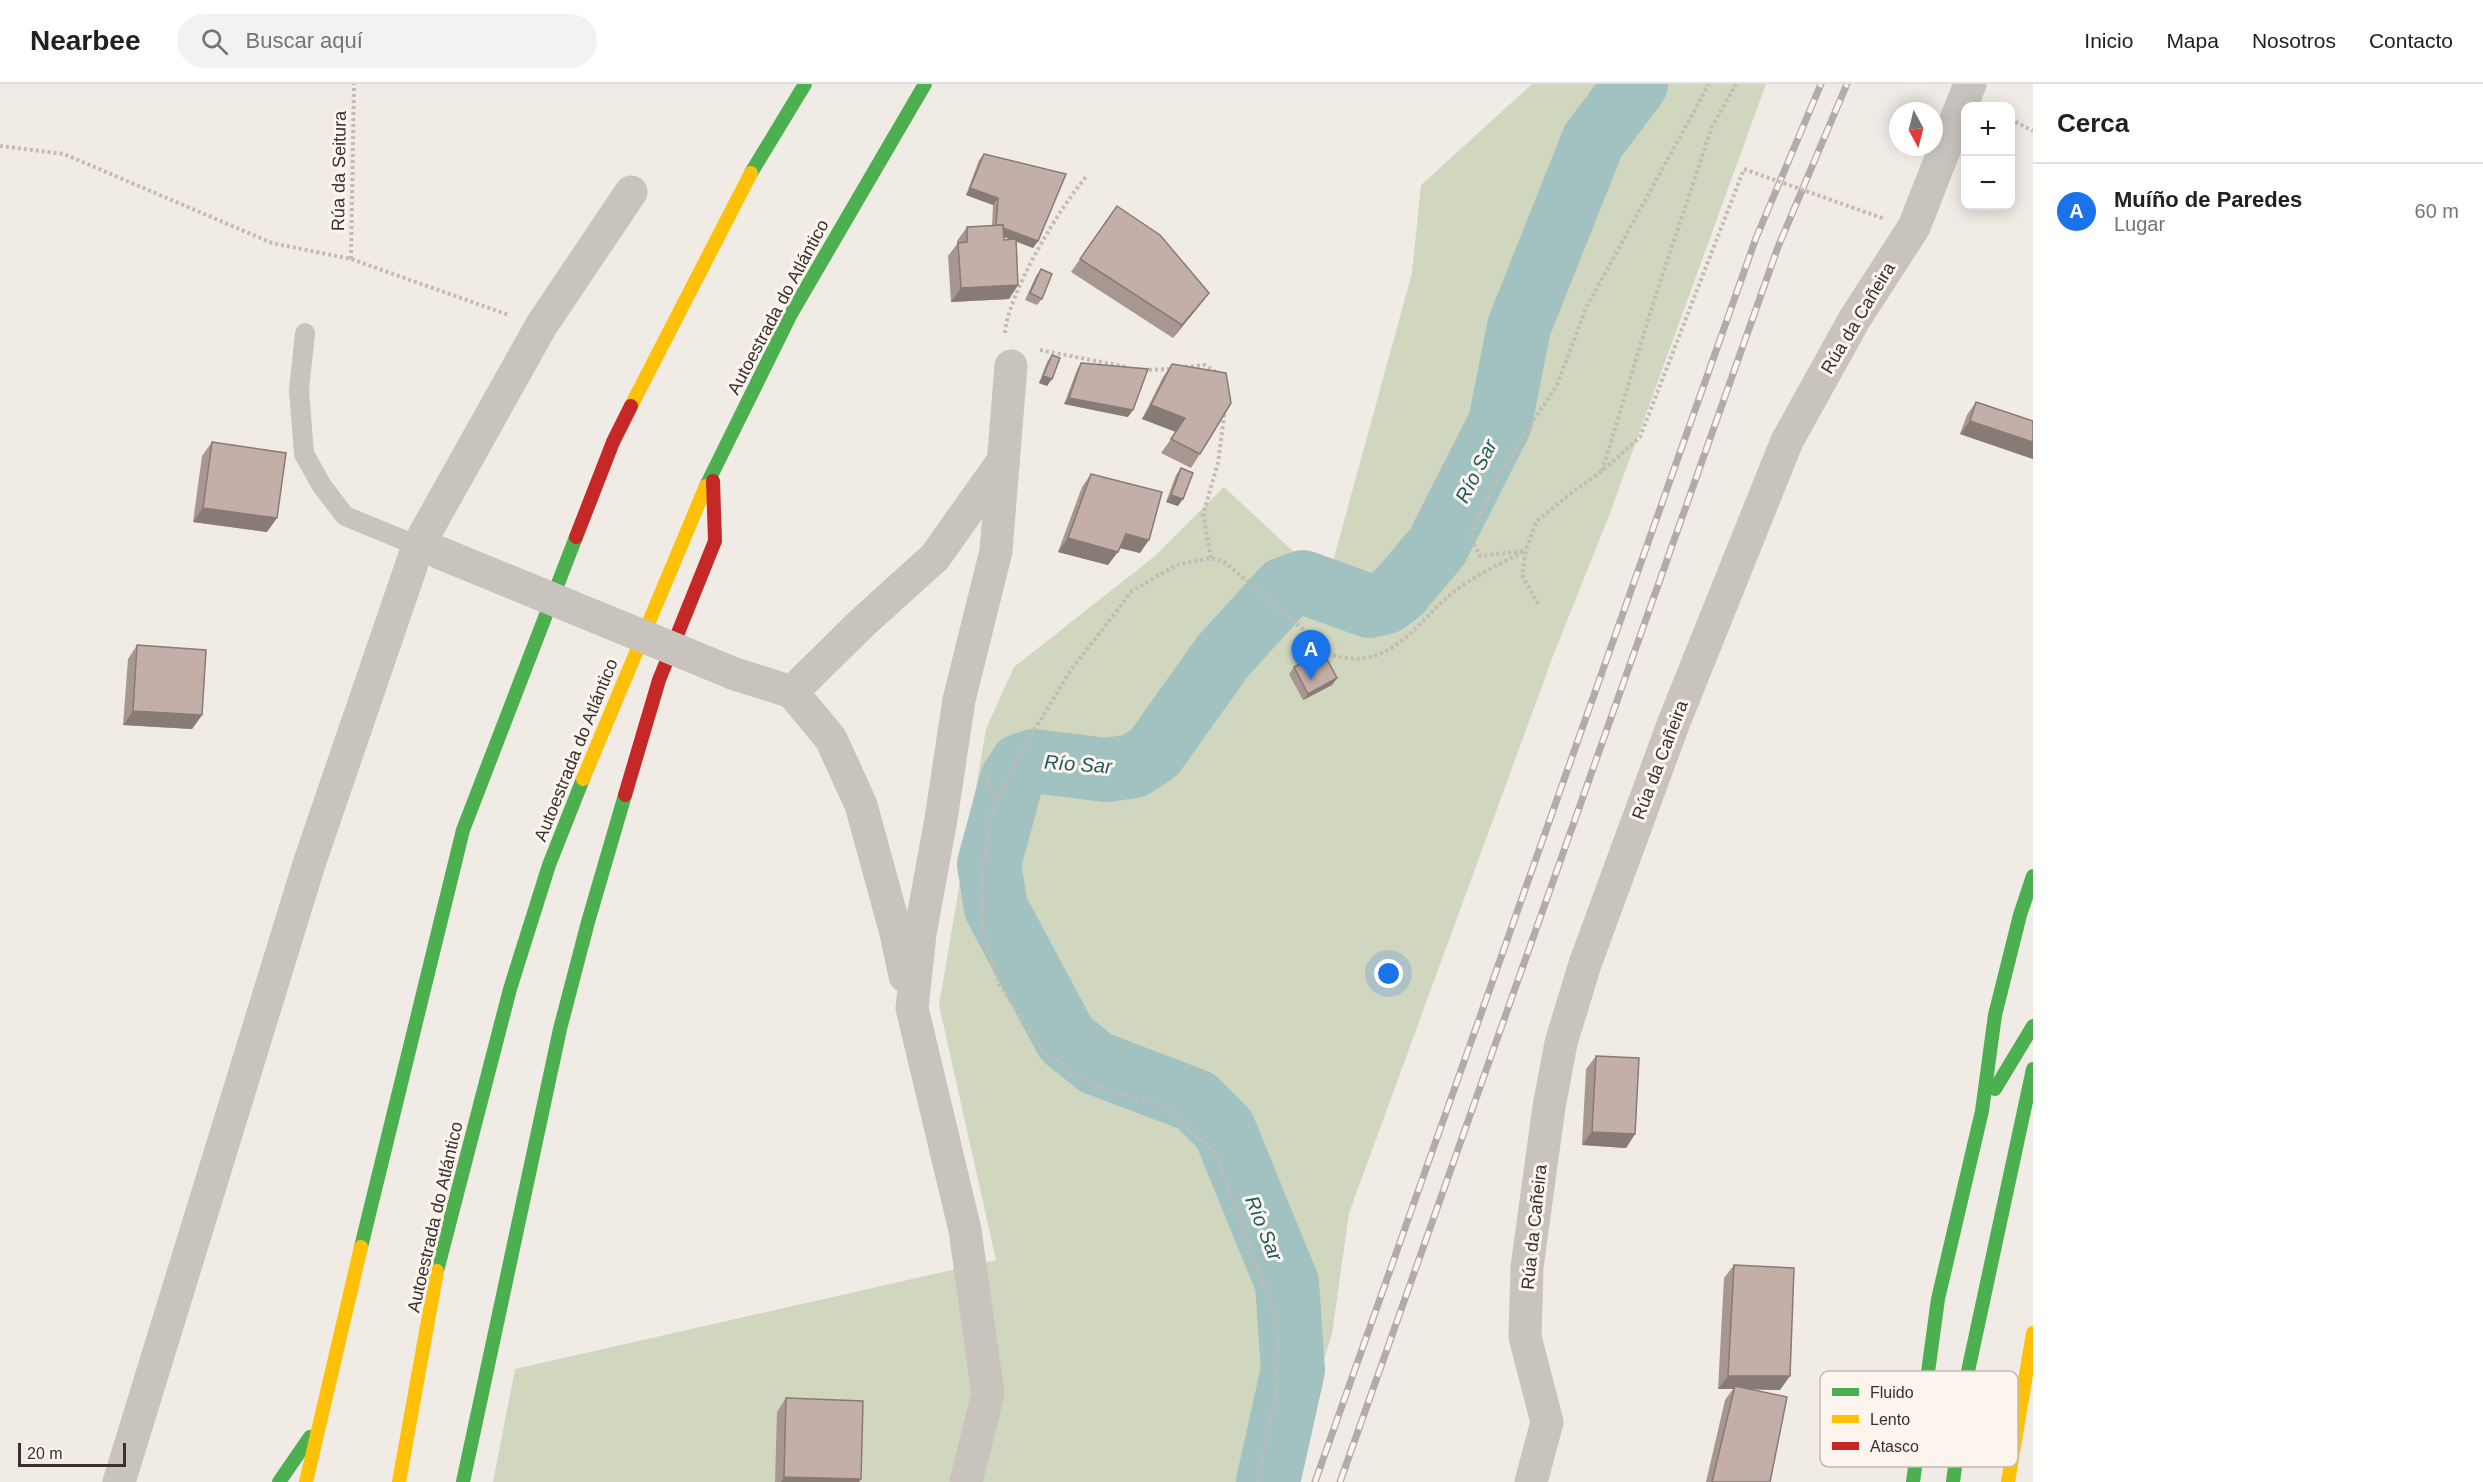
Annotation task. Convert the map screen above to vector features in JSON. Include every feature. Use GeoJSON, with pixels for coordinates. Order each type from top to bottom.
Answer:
{"type":"FeatureCollection","features":[{"type":"Feature","properties":{"kind":"highway"},"geometry":{"type":"LineString","coordinates":[[306,1482],[463,830],[613,442],[750,175],[805,84]]}},
{"type":"Feature","properties":{"kind":"highway","name":"Autoestrada do Atlántico"},"geometry":{"type":"LineString","coordinates":[[399,1482],[438,1268],[514,978],[549,865],[620,687],[712,471],[791,314],[925,84]]}},
{"type":"Feature","properties":{"kind":"highway"},"geometry":{"type":"LineString","coordinates":[[463,1482],[560,1029],[588,922],[659,680],[715,541],[712,471]]}},
{"type":"Feature","properties":{"kind":"highway"},"geometry":{"type":"LineString","coordinates":[[1928,1371],[1938,1299],[1982,1111],[1995,1015],[2033,876]]}},
{"type":"Feature","properties":{"kind":"highway"},"geometry":{"type":"LineString","coordinates":[[1982,1111],[2033,1026]]}},
{"type":"Feature","properties":{"kind":"highway"},"geometry":{"type":"LineString","coordinates":[[1968,1371],[2033,1069]]}},
{"type":"Feature","properties":{"kind":"highway"},"geometry":{"type":"LineString","coordinates":[[2018,1422],[2033,1333]]}},
{"type":"Feature","properties":{"kind":"highway"},"geometry":{"type":"LineString","coordinates":[[279,1482],[318,1425]]}},
{"type":"Feature","properties":{"kind":"highway"},"geometry":{"type":"LineString","coordinates":[[1913,1482],[1915,1467]]}},
{"type":"Feature","properties":{"kind":"highway"},"geometry":{"type":"LineString","coordinates":[[1953,1482],[1955,1467]]}},
{"type":"Feature","properties":{"kind":"highway"},"geometry":{"type":"LineString","coordinates":[[2008,1482],[2011,1467]]}},
{"type":"Feature","properties":{"kind":"street","name":"Rúa da Cañeira"},"geometry":{"type":"LineString","coordinates":[[1532,1482],[1547,1422],[1525,1337],[1527,1267],[1551,1096],[1561,1043],[1585,964],[1674,722],[1787,441],[1854,320],[1914,227],[1970,84]]}},
{"type":"Feature","properties":{"kind":"street"},"geometry":{"type":"LineString","coordinates":[[119,1482],[309,864],[429,549],[541,326],[631,192]]}},
{"type":"Feature","properties":{"kind":"street"},"geometry":{"type":"LineString","coordinates":[[912,1008],[920,934],[941,819],[959,700],[996,551],[1011,366]]}},
{"type":"Feature","properties":{"kind":"street"},"geometry":{"type":"LineString","coordinates":[[792,692],[862,623],[935,557],[1004,459]]}},
{"type":"Feature","properties":{"kind":"street"},"geometry":{"type":"LineString","coordinates":[[429,549],[735,674],[792,692],[831,739],[861,805],[896,933],[965,1230],[988,1394],[966,1482]]}},
{"type":"Feature","properties":{"kind":"lane"},"geometry":{"type":"LineString","coordinates":[[305,333],[299,390],[304,454],[322,486],[345,516],[429,549]]}},
{"type":"Feature","properties":{"kind":"path","name":"Rúa da Seitura"},"geometry":{"type":"LineString","coordinates":[[351,259],[354,84]]}},
{"type":"Feature","properties":{"kind":"path"},"geometry":{"type":"LineString","coordinates":[[1526,550],[1480,556],[1470,536],[1498,474],[1557,385],[1586,308],[1709,84]]}},
{"type":"Feature","properties":{"kind":"path"},"geometry":{"type":"LineString","coordinates":[[1602,471],[1656,294],[1709,138],[1736,84]]}},
{"type":"Feature","properties":{"kind":"path"},"geometry":{"type":"LineString","coordinates":[[2015,122],[2033,131]]}},
{"type":"Feature","properties":{"kind":"path"},"geometry":{"type":"LineString","coordinates":[[0,146],[64,153],[272,243],[351,259],[541,326]]}},
{"type":"Feature","properties":{"kind":"path"},"geometry":{"type":"LineString","coordinates":[[1538,604],[1522,575],[1526,550],[1536,522],[1602,471],[1640,437],[1744,169],[1885,219]]}},
{"type":"Feature","properties":{"kind":"path"},"geometry":{"type":"LineString","coordinates":[[1087,176],[1053,224],[1010,307],[1005,331],[1011,366],[1041,349],[1130,368]]}},
{"type":"Feature","properties":{"kind":"path"},"geometry":{"type":"LineString","coordinates":[[1183,367],[1205,365],[1222,375]]}},
{"type":"Feature","properties":{"kind":"path"},"geometry":{"type":"LineString","coordinates":[[1141,370],[1173,369]]}},
{"type":"Feature","properties":{"kind":"path"},"geometry":{"type":"LineString","coordinates":[[1211,558],[1203,514],[1218,463],[1226,404]]}},
{"type":"Feature","properties":{"kind":"path"},"geometry":{"type":"LineString","coordinates":[[1257,1482],[1277,1387],[1278,1325],[1216,1154],[1165,1106],[1098,1087],[1046,1054],[999,984],[982,926],[983,866],[992,814],[1014,763],[1065,679],[1132,591],[1176,565],[1211,558],[1226,563],[1333,655],[1349,660],[1383,654],[1419,628],[1450,595],[1526,550]]}},
{"type":"Feature","properties":{"kind":"path"},"geometry":{"type":"LineString","coordinates":[[990,781],[997,803]]}},
{"type":"Feature","properties":{"kind":"green space"},"geometry":{"type":"Polygon","coordinates":[[[1532,84],[1766,84],[1610,513],[1553,656],[1349,1213],[1332,1334],[1286,1482],[493,1482],[515,1369],[996,1260],[939,1005],[986,729],[1014,667],[1155,556],[1224,487],[1327,583],[1412,273],[1421,185],[1532,84]]]}},
{"type":"Feature","properties":{"kind":"building"},"geometry":{"type":"Polygon","coordinates":[[[984,154],[1066,174],[1038,241],[1003,228],[1003,225],[996,225],[998,198],[970,188],[984,154]]]}},
{"type":"Feature","properties":{"kind":"building"},"geometry":{"type":"Polygon","coordinates":[[[1117,206],[1160,235],[1209,293],[1182,325],[1080,259],[1117,206]]]}},
{"type":"Feature","properties":{"kind":"building"},"geometry":{"type":"Polygon","coordinates":[[[1003,225],[1004,240],[1016,239],[1018,285],[961,288],[958,243],[967,242],[967,227],[1003,225]]]}},
{"type":"Feature","properties":{"kind":"building"},"geometry":{"type":"Polygon","coordinates":[[[1041,269],[1052,274],[1042,299],[1030,293],[1041,269]]]}},
{"type":"Feature","properties":{"kind":"building"},"geometry":{"type":"Polygon","coordinates":[[[1052,355],[1060,358],[1052,379],[1043,376],[1052,355]]]}},
{"type":"Feature","properties":{"kind":"building"},"geometry":{"type":"Polygon","coordinates":[[[1081,363],[1148,369],[1133,410],[1069,398],[1081,363]]]}},
{"type":"Feature","properties":{"kind":"building"},"geometry":{"type":"Polygon","coordinates":[[[1172,364],[1226,373],[1231,403],[1200,454],[1171,439],[1185,418],[1151,405],[1172,364]]]}},
{"type":"Feature","properties":{"kind":"building"},"geometry":{"type":"Polygon","coordinates":[[[1976,402],[2033,421],[2033,442],[1970,421],[1976,402]]]}},
{"type":"Feature","properties":{"kind":"building"},"geometry":{"type":"Polygon","coordinates":[[[212,442],[286,453],[277,518],[203,508],[212,442]]]}},
{"type":"Feature","properties":{"kind":"building"},"geometry":{"type":"Polygon","coordinates":[[[1181,468],[1193,473],[1183,499],[1171,495],[1181,468]]]}},
{"type":"Feature","properties":{"kind":"building"},"geometry":{"type":"Polygon","coordinates":[[[1091,474],[1162,492],[1149,540],[1126,534],[1118,552],[1068,538],[1091,474]]]}},
{"type":"Feature","properties":{"kind":"building"},"geometry":{"type":"Polygon","coordinates":[[[137,645],[206,650],[202,715],[133,711],[137,645]]]}},
{"type":"Feature","properties":{"kind":"building"},"geometry":{"type":"Polygon","coordinates":[[[1323,652],[1337,678],[1308,694],[1294,667],[1323,652]]]}},
{"type":"Feature","properties":{"kind":"building"},"geometry":{"type":"Polygon","coordinates":[[[1596,1056],[1639,1058],[1635,1134],[1592,1132],[1596,1056]]]}},
{"type":"Feature","properties":{"kind":"building"},"geometry":{"type":"Polygon","coordinates":[[[1734,1265],[1794,1268],[1790,1376],[1728,1376],[1734,1265]]]}},
{"type":"Feature","properties":{"kind":"building"},"geometry":{"type":"Polygon","coordinates":[[[1735,1386],[1787,1397],[1770,1482],[1712,1482],[1735,1386]]]}},
{"type":"Feature","properties":{"kind":"building"},"geometry":{"type":"Polygon","coordinates":[[[786,1398],[863,1401],[861,1479],[784,1477],[786,1398]]]}},
{"type":"Feature","properties":{"kind":"waterway","name":"Río Sar"},"geometry":{"type":"LineString","coordinates":[[1268,1482],[1293,1370],[1287,1283],[1224,1129],[1196,1101],[1096,1063],[1066,1039],[996,908],[989,864],[1012,779],[1021,765],[1034,761],[1106,770],[1134,766],[1154,753],[1223,656],[1284,589],[1303,582],[1369,606],[1386,602],[1399,592],[1437,547],[1500,423],[1519,327],[1593,141],[1636,84]]}},
{"type":"Feature","properties":{"kind":"railway"},"geometry":{"type":"LineString","coordinates":[[1315,1482],[1756,238],[1821,84]]}},
{"type":"Feature","properties":{"kind":"railway"},"geometry":{"type":"LineString","coordinates":[[1340,1482],[1778,247],[1847,84]]}},
{"type":"Feature","properties":{"kind":"traffic: fast"},"geometry":{"type":"LineString","coordinates":[[751,173],[805,84]]}},
{"type":"Feature","properties":{"kind":"traffic: fast"},"geometry":{"type":"LineString","coordinates":[[706,486],[791,314],[925,84]]}},
{"type":"Feature","properties":{"kind":"traffic: fast"},"geometry":{"type":"LineString","coordinates":[[361,1247],[463,830],[576,537]]}},
{"type":"Feature","properties":{"kind":"traffic: fast"},"geometry":{"type":"LineString","coordinates":[[437,1271],[510,989],[549,865],[583,779]]}},
{"type":"Feature","properties":{"kind":"traffic: fast"},"geometry":{"type":"LineString","coordinates":[[463,1482],[560,1029],[625,795]]}},
{"type":"Feature","properties":{"kind":"traffic: fast"},"geometry":{"type":"LineString","coordinates":[[1928,1371],[1938,1299],[1982,1111],[1995,1015],[2020,915],[2033,876]]}},
{"type":"Feature","properties":{"kind":"traffic: fast"},"geometry":{"type":"LineString","coordinates":[[1995,1089],[2033,1026]]}},
{"type":"Feature","properties":{"kind":"traffic: fast"},"geometry":{"type":"LineString","coordinates":[[1968,1371],[2033,1069]]}},
{"type":"Feature","properties":{"kind":"traffic: fast"},"geometry":{"type":"LineString","coordinates":[[279,1482],[310,1437]]}},
{"type":"Feature","properties":{"kind":"traffic: fast"},"geometry":{"type":"LineString","coordinates":[[1913,1482],[1915,1467]]}},
{"type":"Feature","properties":{"kind":"traffic: fast"},"geometry":{"type":"LineString","coordinates":[[1953,1482],[1955,1467]]}},
{"type":"Feature","properties":{"kind":"traffic: slow"},"geometry":{"type":"LineString","coordinates":[[631,406],[751,173]]}},
{"type":"Feature","properties":{"kind":"traffic: slow"},"geometry":{"type":"LineString","coordinates":[[583,779],[706,486]]}},
{"type":"Feature","properties":{"kind":"traffic: slow"},"geometry":{"type":"LineString","coordinates":[[306,1482],[361,1247]]}},
{"type":"Feature","properties":{"kind":"traffic: slow"},"geometry":{"type":"LineString","coordinates":[[399,1482],[437,1271]]}},
{"type":"Feature","properties":{"kind":"traffic: slow"},"geometry":{"type":"LineString","coordinates":[[2018,1422],[2033,1333]]}},
{"type":"Feature","properties":{"kind":"traffic: slow"},"geometry":{"type":"LineString","coordinates":[[2008,1482],[2011,1467]]}},
{"type":"Feature","properties":{"kind":"traffic: jam"},"geometry":{"type":"LineString","coordinates":[[576,537],[613,442],[631,406]]}},
{"type":"Feature","properties":{"kind":"traffic: jam"},"geometry":{"type":"LineString","coordinates":[[625,795],[659,680],[715,541],[713,481]]}},
{"type":"Feature","properties":{"kind":"place","name":"Muíño de Paredes"},"geometry":{"type":"Point","coordinates":[1311,680]}}]}
